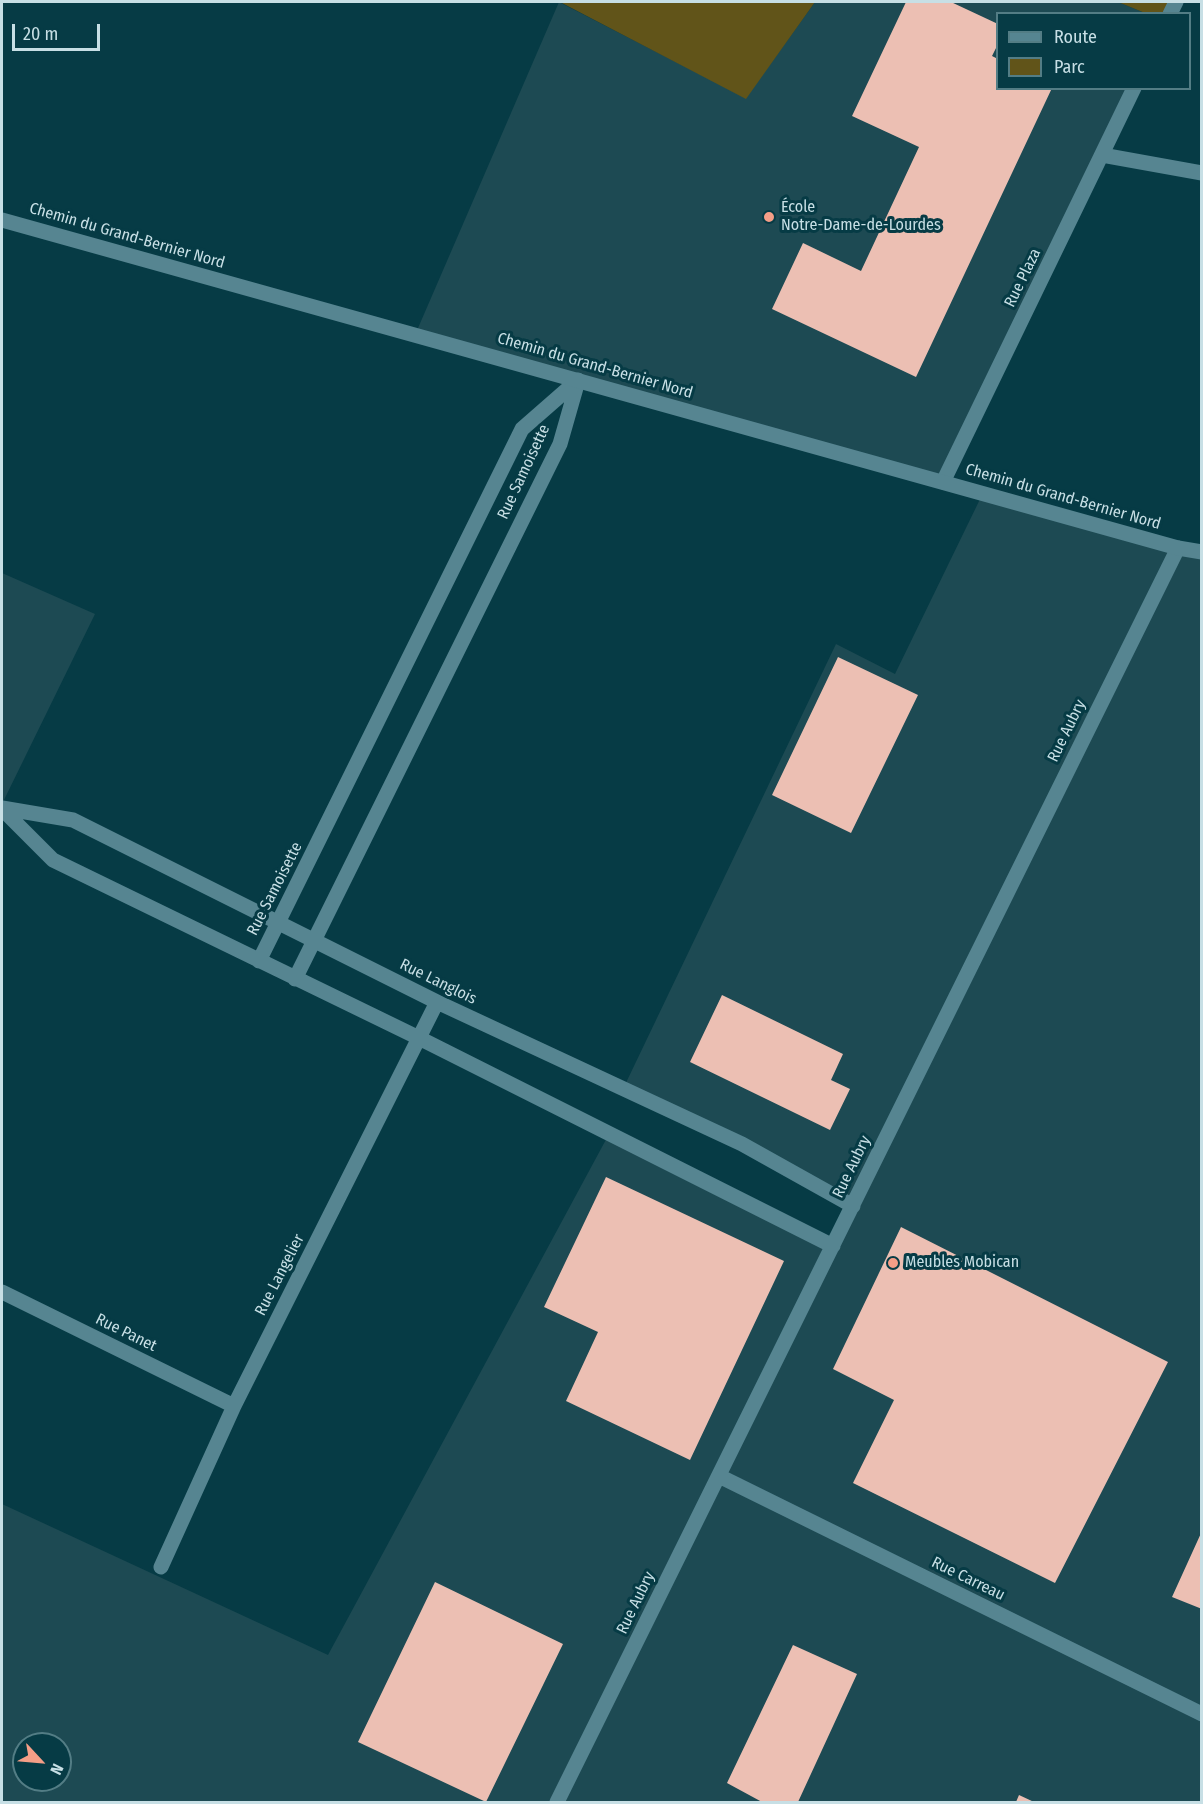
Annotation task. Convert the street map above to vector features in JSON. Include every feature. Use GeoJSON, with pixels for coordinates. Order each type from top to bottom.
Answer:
{"type":"FeatureCollection","features":[{"type":"Feature","properties":{"kind":"street","name":"Rue Plaza"},"geometry":{"type":"LineString","coordinates":[[943,482],[1133,90]]}},
{"type":"Feature","properties":{"kind":"street"},"geometry":{"type":"LineString","coordinates":[[1102,155],[1202,173]]}},
{"type":"Feature","properties":{"kind":"street","name":"Chemin du Grand-Bernier Nord"},"geometry":{"type":"LineString","coordinates":[[2,220],[1178,548],[1202,552]]}},
{"type":"Feature","properties":{"kind":"street","name":"Rue Samoisette"},"geometry":{"type":"LineString","coordinates":[[259,961],[522,429],[578,380]]}},
{"type":"Feature","properties":{"kind":"street","name":"Rue Samoisette"},"geometry":{"type":"LineString","coordinates":[[295,979],[560,444],[578,380]]}},
{"type":"Feature","properties":{"kind":"street","name":"Chemin du Grand-Bernier Nord"},"geometry":{"type":"LineString","coordinates":[[1178,548],[1202,558]]}},
{"type":"Feature","properties":{"kind":"street","name":"Rue Aubry"},"geometry":{"type":"LineString","coordinates":[[557,1803],[1178,548]]}},
{"type":"Feature","properties":{"kind":"street","name":"Rue Langlois"},"geometry":{"type":"LineString","coordinates":[[2,809],[73,820],[437,1002],[742,1144],[852,1206]]}},
{"type":"Feature","properties":{"kind":"street","name":"Rue Langlois"},"geometry":{"type":"LineString","coordinates":[[2,809],[53,860],[419,1038],[833,1246]]}},
{"type":"Feature","properties":{"kind":"street","name":"Rue Langelier"},"geometry":{"type":"LineString","coordinates":[[161,1567],[234,1406],[437,1002]]}},
{"type":"Feature","properties":{"kind":"street","name":"Rue Panet"},"geometry":{"type":"LineString","coordinates":[[2,1292],[234,1406]]}},
{"type":"Feature","properties":{"kind":"street","name":"Rue Carreau"},"geometry":{"type":"LineString","coordinates":[[719,1476],[1202,1714]]}},
{"type":"Feature","properties":{"kind":"shaded area","name":"École Notre-Dame-de-Lourdes"},"geometry":{"type":"Polygon","coordinates":[[[559,2],[746,98],[815,2],[1118,2],[1143,12],[996,12],[996,90],[1134,90],[943,482],[415,335],[559,2]]]}},
{"type":"Feature","properties":{"kind":"shaded area"},"geometry":{"type":"Polygon","coordinates":[[[983,493],[1201,558],[1201,1802],[2,1802],[2,1504],[328,1655],[609,1134],[832,1246],[852,1207],[623,1089],[836,644],[895,674],[983,493]]]}},
{"type":"Feature","properties":{"kind":"shaded area"},"geometry":{"type":"Polygon","coordinates":[[[2,573],[95,614],[2,804],[2,573]]]}},
{"type":"Feature","properties":{"kind":"green space"},"geometry":{"type":"Polygon","coordinates":[[[560,2],[815,2],[746,99],[560,2]]]}},
{"type":"Feature","properties":{"kind":"green space"},"geometry":{"type":"Polygon","coordinates":[[[1118,2],[1176,2],[1171,12],[1143,12],[1118,2]]]}},
{"type":"Feature","properties":{"kind":"building"},"geometry":{"type":"Polygon","coordinates":[[[906,2],[951,2],[996,23],[996,48],[992,56],[996,58],[996,90],[1051,90],[916,377],[772,309],[803,243],[861,271],[919,147],[852,116],[906,2]]]}},
{"type":"Feature","properties":{"kind":"building"},"geometry":{"type":"Polygon","coordinates":[[[838,657],[918,695],[851,833],[772,795],[838,657]]]}},
{"type":"Feature","properties":{"kind":"building"},"geometry":{"type":"Polygon","coordinates":[[[722,995],[843,1054],[831,1080],[850,1089],[830,1130],[690,1062],[722,995]]]}},
{"type":"Feature","properties":{"kind":"building"},"geometry":{"type":"Polygon","coordinates":[[[606,1177],[784,1261],[690,1460],[566,1401],[598,1332],[544,1307],[606,1177]]]}},
{"type":"Feature","properties":{"kind":"building"},"geometry":{"type":"Polygon","coordinates":[[[901,1227],[1168,1362],[1055,1583],[853,1483],[894,1400],[833,1369],[901,1227]]]}},
{"type":"Feature","properties":{"kind":"building"},"geometry":{"type":"Polygon","coordinates":[[[1202,1531],[1202,1609],[1172,1597],[1202,1531]]]}},
{"type":"Feature","properties":{"kind":"building"},"geometry":{"type":"Polygon","coordinates":[[[435,1582],[563,1644],[486,1802],[358,1742],[435,1582]]]}},
{"type":"Feature","properties":{"kind":"building"},"geometry":{"type":"Polygon","coordinates":[[[793,1645],[857,1674],[798,1802],[762,1802],[727,1783],[793,1645]]]}},
{"type":"Feature","properties":{"kind":"building"},"geometry":{"type":"Polygon","coordinates":[[[1019,1795],[1034,1802],[1016,1802],[1019,1795]]]}},
{"type":"Feature","properties":{"kind":"place","name":"École Notre-Dame-de-Lourdes"},"geometry":{"type":"Point","coordinates":[769,217]}},
{"type":"Feature","properties":{"kind":"place","name":"Meubles Mobican"},"geometry":{"type":"Point","coordinates":[893,1263]}}]}
